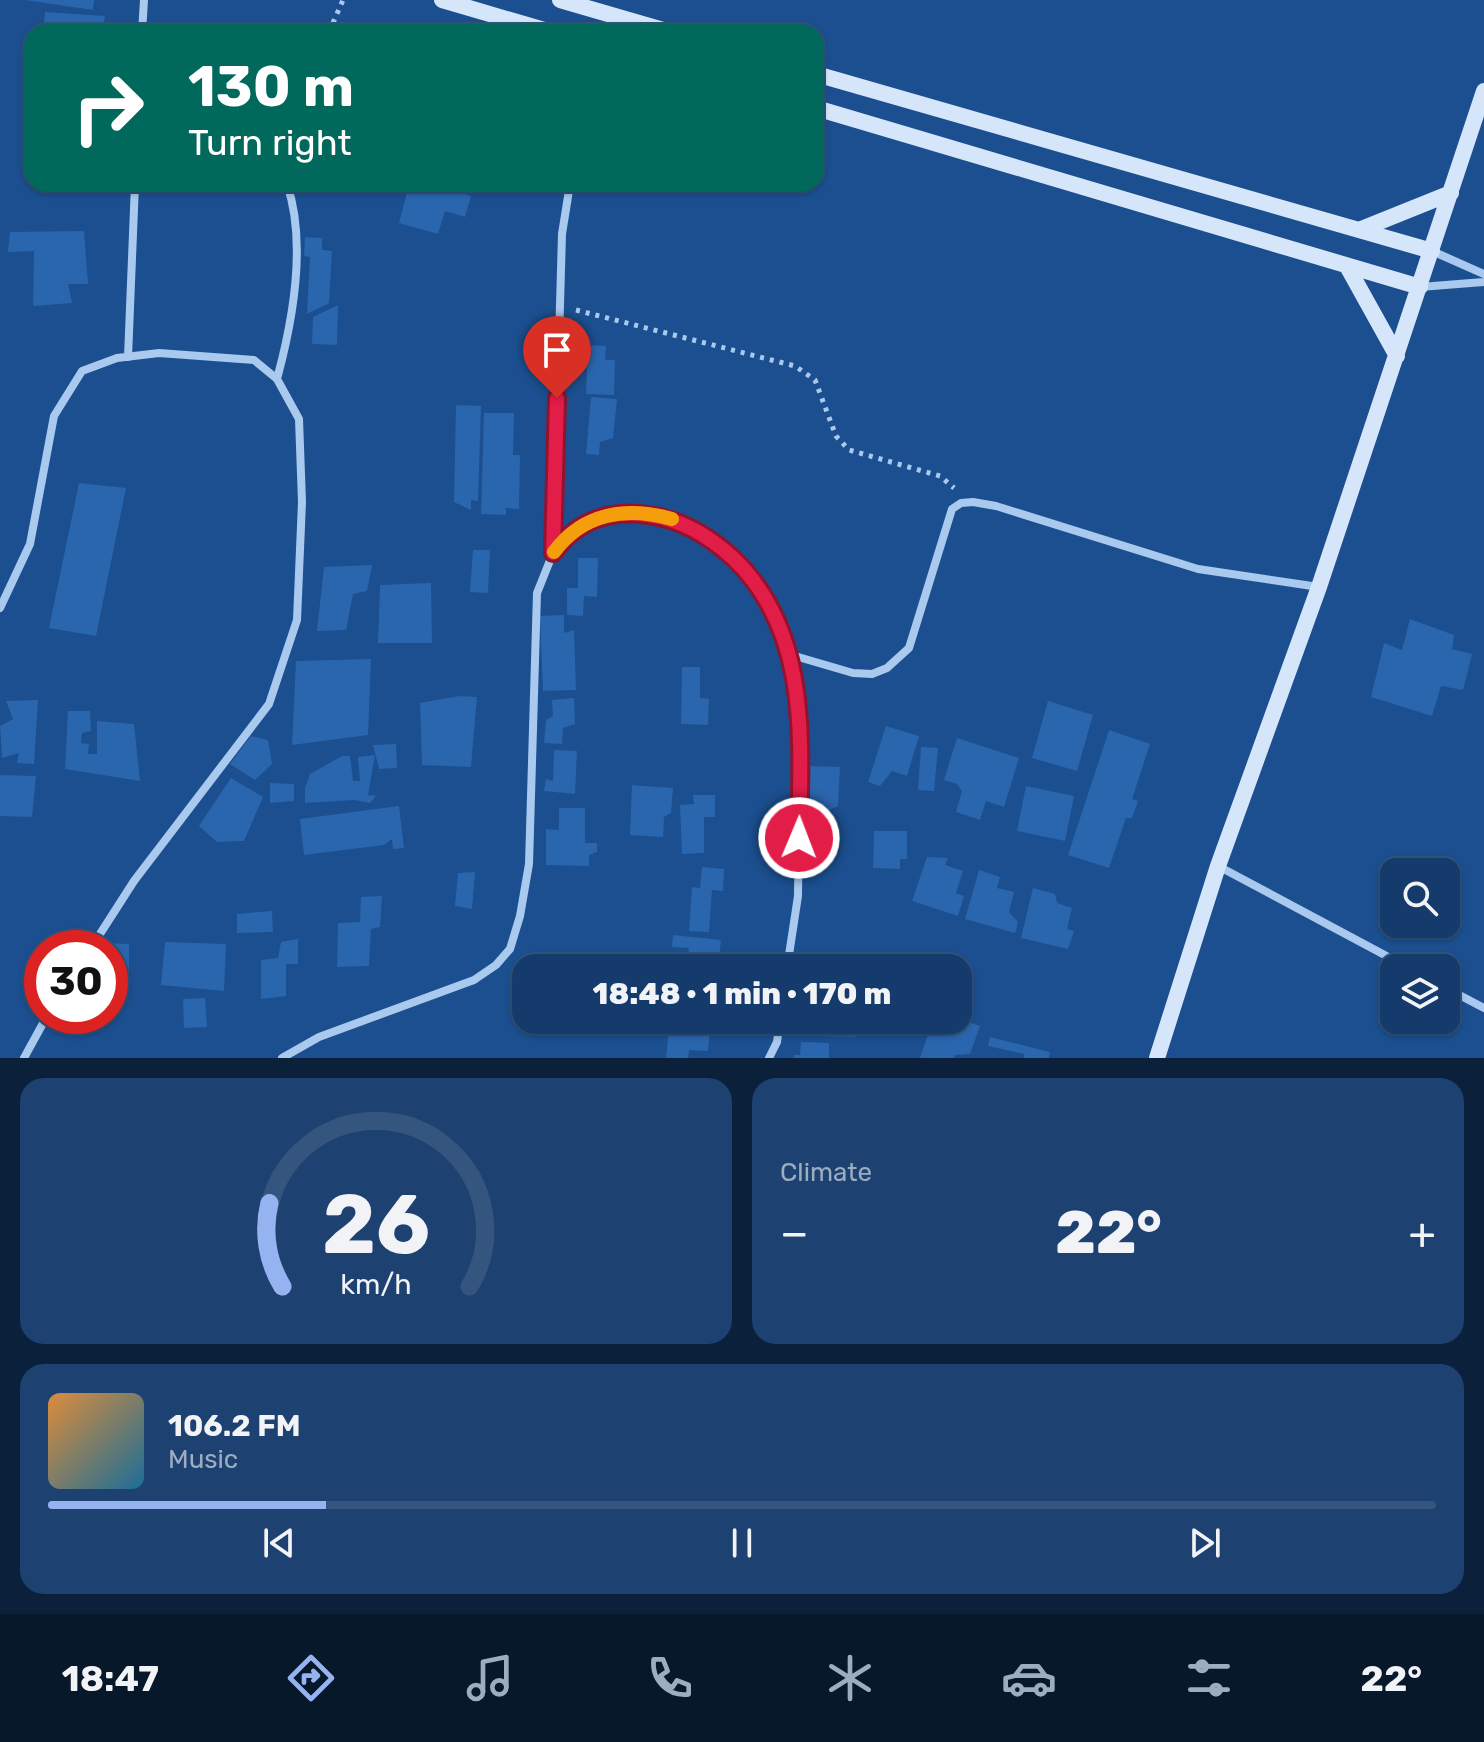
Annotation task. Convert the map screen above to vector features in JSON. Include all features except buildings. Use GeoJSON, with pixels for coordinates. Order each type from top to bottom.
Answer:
{"type":"FeatureCollection","features":[{"type":"Feature","properties":{"kind":"main road"},"geometry":{"type":"LineString","coordinates":[[442,0],[524,24]]}},
{"type":"Feature","properties":{"kind":"main road"},"geometry":{"type":"LineString","coordinates":[[560,0],[642,24]]}},
{"type":"Feature","properties":{"kind":"main road"},"geometry":{"type":"LineString","coordinates":[[824,76],[1432,251]]}},
{"type":"Feature","properties":{"kind":"main road"},"geometry":{"type":"LineString","coordinates":[[1157,1058],[1218,866],[1319,587],[1484,91]]}},
{"type":"Feature","properties":{"kind":"main road"},"geometry":{"type":"LineString","coordinates":[[824,110],[1420,287]]}},
{"type":"Feature","properties":{"kind":"main road"},"geometry":{"type":"LineString","coordinates":[[1359,230],[1451,193]]}},
{"type":"Feature","properties":{"kind":"main road"},"geometry":{"type":"LineString","coordinates":[[1347,266],[1397,356]]}},
{"type":"Feature","properties":{"kind":"street"},"geometry":{"type":"LineString","coordinates":[[142,24],[144,0]]}},
{"type":"Feature","properties":{"kind":"street"},"geometry":{"type":"LineString","coordinates":[[128,357],[135,192]]}},
{"type":"Feature","properties":{"kind":"street"},"geometry":{"type":"LineString","coordinates":[[277,379],[296,285],[294,205],[290,192]]}},
{"type":"Feature","properties":{"kind":"street"},"geometry":{"type":"LineString","coordinates":[[553,553],[562,234],[569,192]]}},
{"type":"Feature","properties":{"kind":"street"},"geometry":{"type":"LineString","coordinates":[[1432,251],[1484,274]]}},
{"type":"Feature","properties":{"kind":"street"},"geometry":{"type":"LineString","coordinates":[[1420,287],[1484,282]]}},
{"type":"Feature","properties":{"kind":"street"},"geometry":{"type":"LineString","coordinates":[[0,608],[30,544],[54,416],[82,371],[128,357],[159,353],[254,360],[277,379],[299,419],[302,502],[297,620],[269,704],[134,881],[103,930]]}},
{"type":"Feature","properties":{"kind":"street"},"geometry":{"type":"LineString","coordinates":[[788,654],[853,673],[872,674],[887,668],[909,648],[952,509],[961,503],[996,506],[1198,569],[1319,587]]}},
{"type":"Feature","properties":{"kind":"street"},"geometry":{"type":"LineString","coordinates":[[282,1058],[319,1037],[474,980],[496,965],[510,949],[520,916],[529,864],[537,593],[553,553],[565,536],[594,518],[633,513],[669,518],[714,541],[754,578],[781,627],[795,678],[800,750],[798,896],[789,954]]}},
{"type":"Feature","properties":{"kind":"street"},"geometry":{"type":"LineString","coordinates":[[1218,866],[1383,954]]}},
{"type":"Feature","properties":{"kind":"street"},"geometry":{"type":"LineString","coordinates":[[1460,995],[1484,1008]]}},
{"type":"Feature","properties":{"kind":"street"},"geometry":{"type":"LineString","coordinates":[[24,1058],[37,1034]]}},
{"type":"Feature","properties":{"kind":"street"},"geometry":{"type":"LineString","coordinates":[[769,1058],[778,1034]]}},
{"type":"Feature","properties":{"kind":"path"},"geometry":{"type":"LineString","coordinates":[[332,24],[343,0]]}},
{"type":"Feature","properties":{"kind":"path"},"geometry":{"type":"LineString","coordinates":[[560,305],[795,366],[815,380],[836,436],[849,450],[940,476],[953,487],[961,503]]}},
{"type":"Feature","properties":{"kind":"slow traffic"},"geometry":{"type":"LineString","coordinates":[[554,552],[565,536],[594,518],[633,513],[672,519]]}},
{"type":"Feature","properties":{"kind":"route"},"geometry":{"type":"LineString","coordinates":[[557,398],[553,553],[565,536],[594,518],[633,513],[669,518],[714,541],[754,578],[781,627],[795,678],[800,750],[799,838]]}}]}
